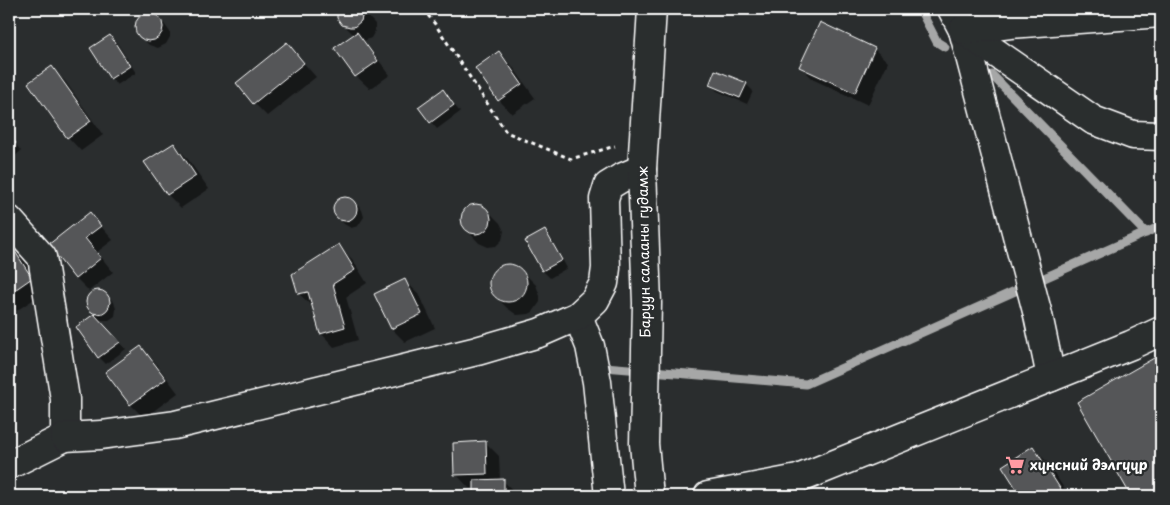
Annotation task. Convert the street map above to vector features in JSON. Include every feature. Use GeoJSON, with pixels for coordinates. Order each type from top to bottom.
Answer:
{"type":"FeatureCollection","features":[{"type":"Feature","properties":{"kind":"street","name":"Баруун салааны гудамж"},"geometry":{"type":"LineString","coordinates":[[648,496],[644,444],[647,303],[642,168],[652,9]]}},
{"type":"Feature","properties":{"kind":"street"},"geometry":{"type":"LineString","coordinates":[[958,19],[1010,24],[1161,13]]}},
{"type":"Feature","properties":{"kind":"street"},"geometry":{"type":"LineString","coordinates":[[958,19],[1093,120],[1132,135],[1161,136]]}},
{"type":"Feature","properties":{"kind":"street"},"geometry":{"type":"LineString","coordinates":[[958,19],[1038,315],[1051,377]]}},
{"type":"Feature","properties":{"kind":"street"},"geometry":{"type":"LineString","coordinates":[[9,465],[65,438],[175,425],[477,351],[539,333],[578,316],[595,300],[604,284],[606,268],[604,199],[608,186],[642,168]]}},
{"type":"Feature","properties":{"kind":"street"},"geometry":{"type":"LineString","coordinates":[[9,220],[42,257],[65,398],[65,438]]}},
{"type":"Feature","properties":{"kind":"street"},"geometry":{"type":"LineString","coordinates":[[578,316],[590,346],[597,382],[609,496]]}},
{"type":"Feature","properties":{"kind":"street"},"geometry":{"type":"LineString","coordinates":[[708,496],[800,488],[1051,377],[1161,331]]}},
{"type":"Feature","properties":{"kind":"path"},"geometry":{"type":"LineString","coordinates":[[423,9],[435,24],[506,132],[571,159],[644,137]]}},
{"type":"Feature","properties":{"kind":"building"},"geometry":{"type":"Polygon","coordinates":[[[337,9],[362,9],[361,21],[354,27],[342,25],[337,18],[337,9]]]}},
{"type":"Feature","properties":{"kind":"building"},"geometry":{"type":"Polygon","coordinates":[[[149,13],[159,17],[163,27],[159,37],[149,41],[139,37],[135,27],[139,17],[149,13]]]}},
{"type":"Feature","properties":{"kind":"building"},"geometry":{"type":"Polygon","coordinates":[[[820,22],[875,48],[855,93],[799,67],[820,22]]]}},
{"type":"Feature","properties":{"kind":"building"},"geometry":{"type":"Polygon","coordinates":[[[357,32],[378,61],[355,77],[334,48],[357,32]]]}},
{"type":"Feature","properties":{"kind":"building"},"geometry":{"type":"Polygon","coordinates":[[[110,35],[130,66],[110,79],[90,48],[110,35]]]}},
{"type":"Feature","properties":{"kind":"building"},"geometry":{"type":"Polygon","coordinates":[[[287,42],[304,63],[253,104],[236,83],[287,42]]]}},
{"type":"Feature","properties":{"kind":"building"},"geometry":{"type":"Polygon","coordinates":[[[499,51],[522,84],[498,101],[475,68],[499,51]]]}},
{"type":"Feature","properties":{"kind":"building"},"geometry":{"type":"Polygon","coordinates":[[[52,66],[91,121],[67,138],[28,83],[52,66]]]}},
{"type":"Feature","properties":{"kind":"building"},"geometry":{"type":"Polygon","coordinates":[[[715,70],[747,83],[740,98],[709,85],[715,70]]]}},
{"type":"Feature","properties":{"kind":"building"},"geometry":{"type":"Polygon","coordinates":[[[443,89],[454,105],[430,123],[418,107],[443,89]]]}},
{"type":"Feature","properties":{"kind":"building"},"geometry":{"type":"Polygon","coordinates":[[[9,135],[16,143],[9,149],[9,135]]]}},
{"type":"Feature","properties":{"kind":"building"},"geometry":{"type":"Polygon","coordinates":[[[174,143],[196,176],[167,195],[144,162],[174,143]]]}},
{"type":"Feature","properties":{"kind":"building"},"geometry":{"type":"Polygon","coordinates":[[[345,197],[354,200],[357,209],[354,218],[345,221],[336,218],[333,209],[336,200],[345,197]]]}},
{"type":"Feature","properties":{"kind":"building"},"geometry":{"type":"Polygon","coordinates":[[[476,204],[487,208],[491,219],[487,230],[476,234],[465,230],[461,219],[465,208],[476,204]]]}},
{"type":"Feature","properties":{"kind":"building"},"geometry":{"type":"Polygon","coordinates":[[[90,212],[101,226],[85,238],[101,258],[75,279],[48,245],[90,212]]]}},
{"type":"Feature","properties":{"kind":"building"},"geometry":{"type":"Polygon","coordinates":[[[545,230],[562,260],[542,271],[525,241],[545,230]]]}},
{"type":"Feature","properties":{"kind":"building"},"geometry":{"type":"Polygon","coordinates":[[[9,242],[32,278],[9,294],[9,242]]]}},
{"type":"Feature","properties":{"kind":"building"},"geometry":{"type":"Polygon","coordinates":[[[339,244],[355,270],[333,284],[345,327],[320,334],[308,292],[298,294],[292,274],[339,244]]]}},
{"type":"Feature","properties":{"kind":"building"},"geometry":{"type":"Polygon","coordinates":[[[508,264],[515,265],[521,270],[526,276],[526,290],[521,296],[515,301],[508,302],[501,301],[495,296],[490,290],[489,283],[490,276],[495,270],[501,265],[508,264]]]}},
{"type":"Feature","properties":{"kind":"building"},"geometry":{"type":"Polygon","coordinates":[[[405,279],[422,314],[391,329],[374,294],[405,279]]]}},
{"type":"Feature","properties":{"kind":"building"},"geometry":{"type":"Polygon","coordinates":[[[98,290],[107,293],[110,302],[107,311],[98,314],[89,311],[86,302],[89,293],[98,290]]]}},
{"type":"Feature","properties":{"kind":"building"},"geometry":{"type":"Polygon","coordinates":[[[94,314],[120,342],[98,358],[76,327],[94,314]]]}},
{"type":"Feature","properties":{"kind":"building"},"geometry":{"type":"Polygon","coordinates":[[[141,346],[166,379],[130,405],[105,372],[141,346]]]}},
{"type":"Feature","properties":{"kind":"building"},"geometry":{"type":"Polygon","coordinates":[[[1161,354],[1161,496],[1131,496],[1077,402],[1161,354]]]}},
{"type":"Feature","properties":{"kind":"building"},"geometry":{"type":"Polygon","coordinates":[[[486,441],[487,474],[454,475],[453,443],[486,441]]]}},
{"type":"Feature","properties":{"kind":"building"},"geometry":{"type":"Polygon","coordinates":[[[1033,446],[1065,496],[1021,496],[1002,466],[1033,446]]]}},
{"type":"Feature","properties":{"kind":"building"},"geometry":{"type":"Polygon","coordinates":[[[504,479],[504,496],[474,496],[474,480],[504,479]]]}},
{"type":"Feature","properties":{"kind":"waterway"},"geometry":{"type":"LineString","coordinates":[[920,9],[937,42],[945,47]]}},
{"type":"Feature","properties":{"kind":"waterway"},"geometry":{"type":"LineString","coordinates":[[992,75],[1146,233]]}},
{"type":"Feature","properties":{"kind":"waterway"},"geometry":{"type":"LineString","coordinates":[[605,367],[806,384],[1161,226]]}},
{"type":"Feature","properties":{"kind":"place","name":"хүнсний дэлгүүр"},"geometry":{"type":"Point","coordinates":[1015,465]}}]}
